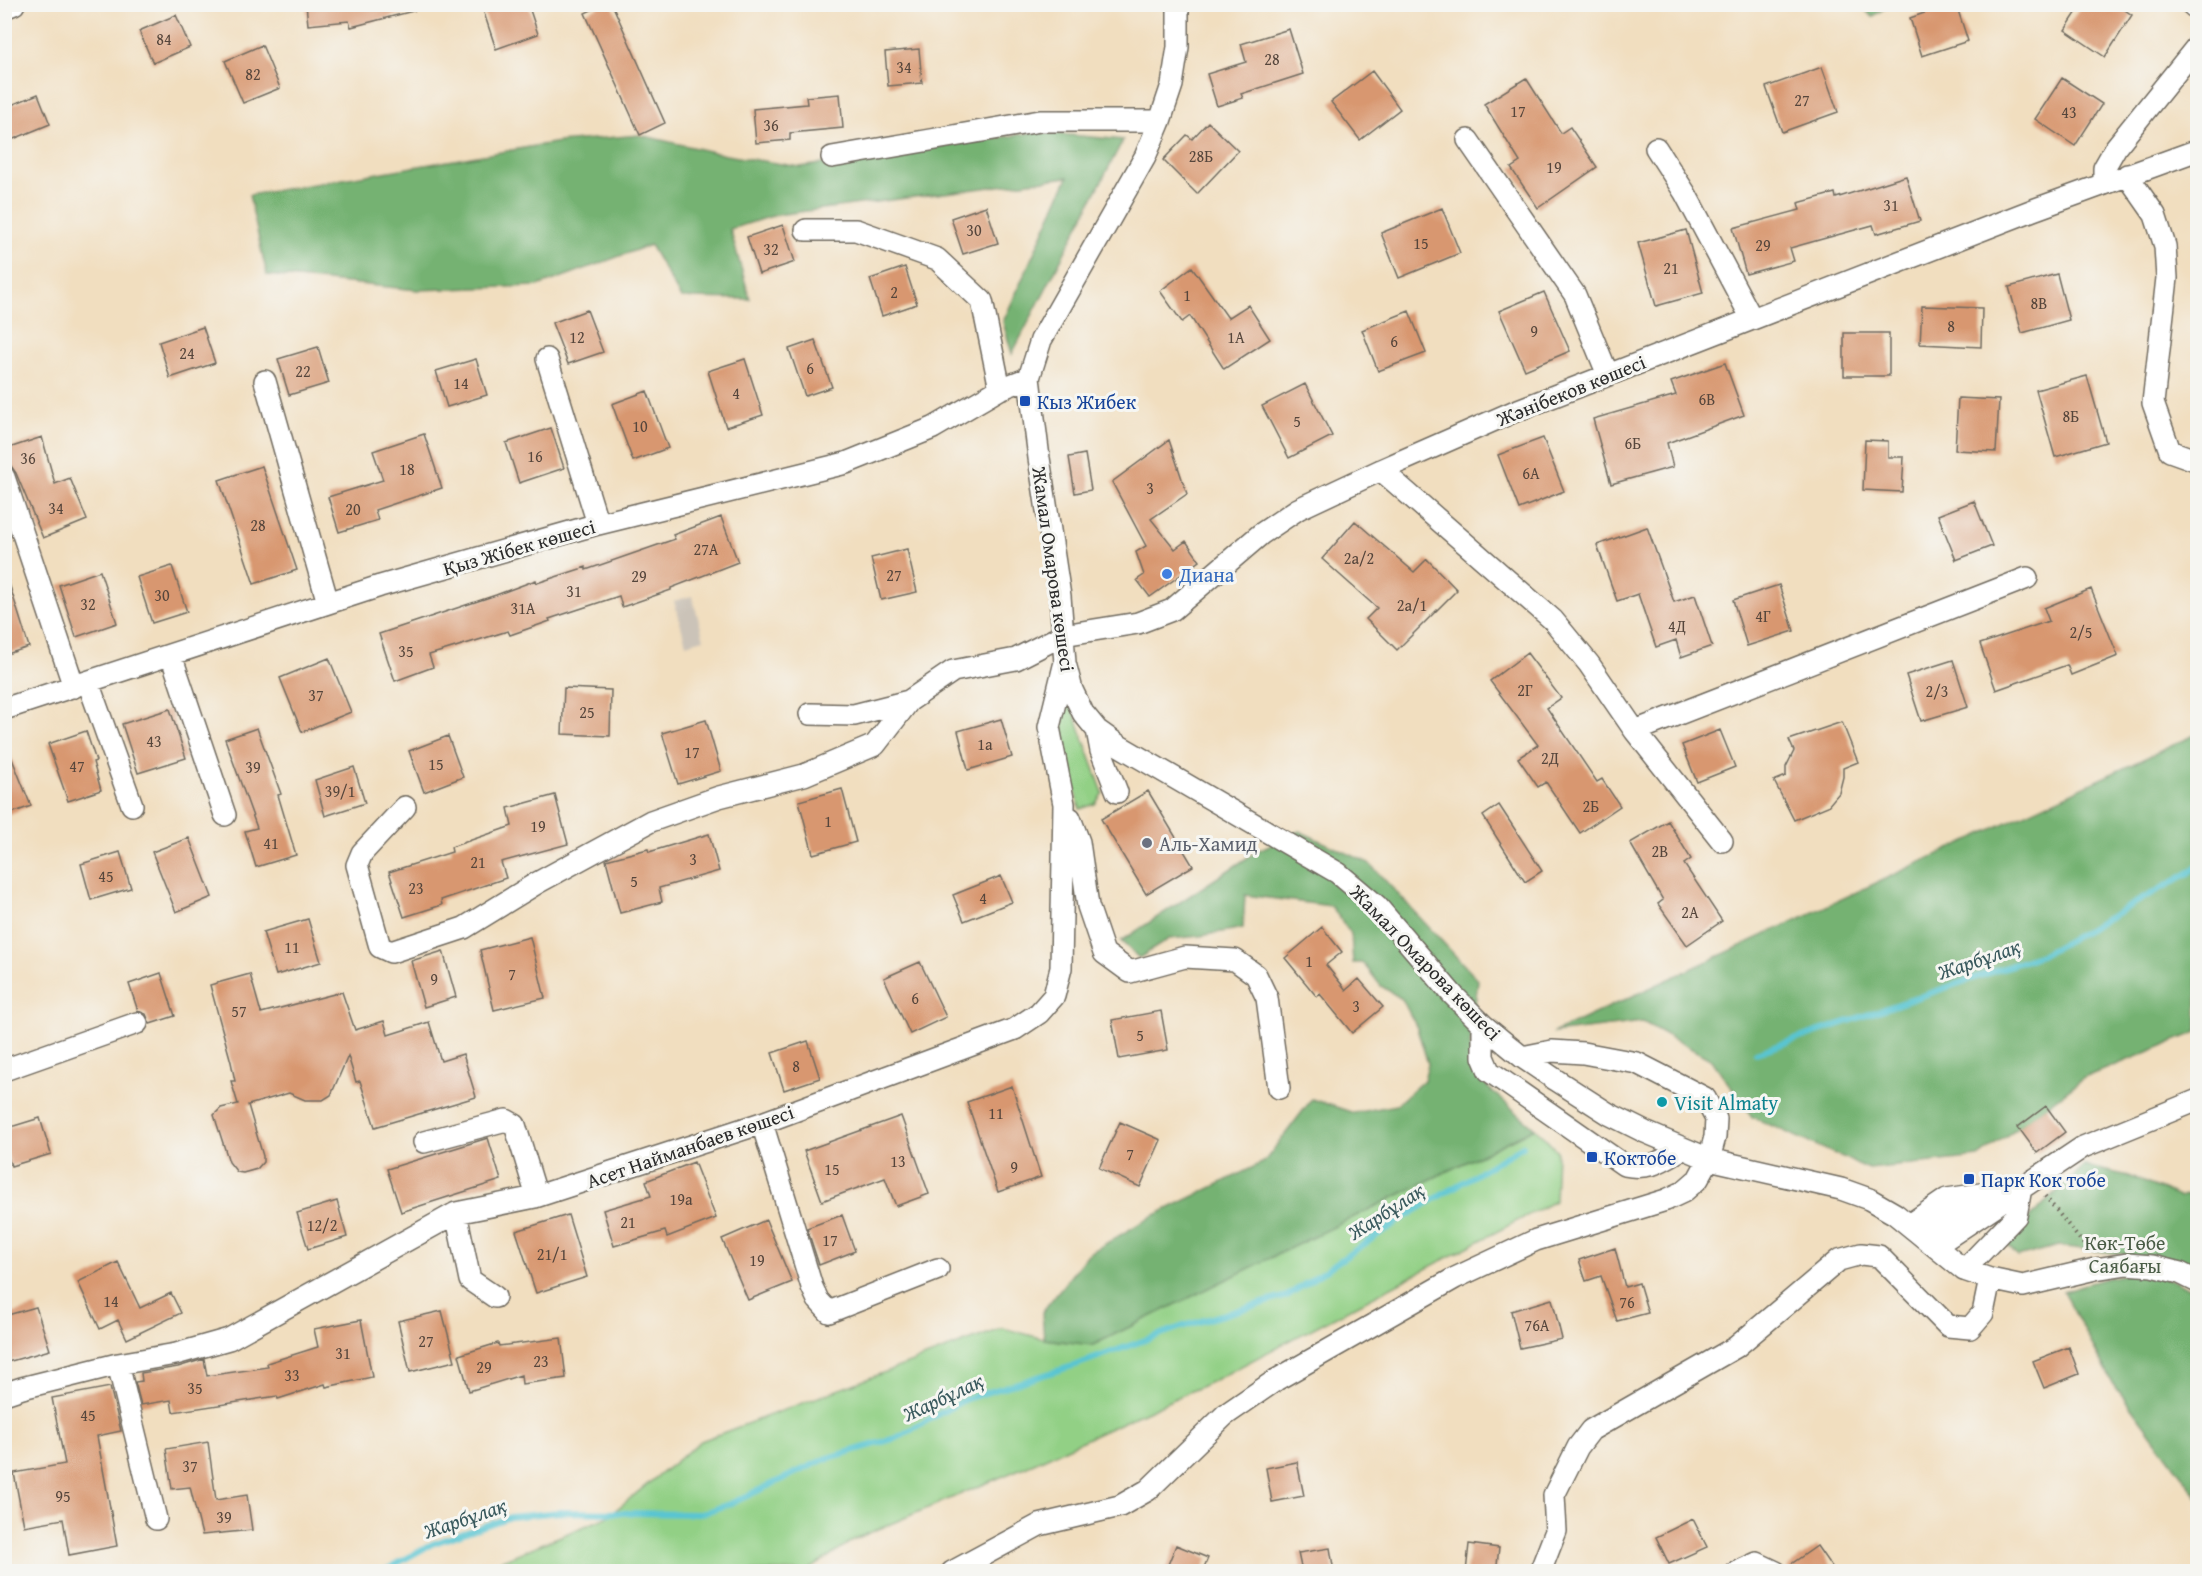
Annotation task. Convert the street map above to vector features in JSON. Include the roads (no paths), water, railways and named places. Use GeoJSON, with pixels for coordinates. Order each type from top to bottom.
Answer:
{"type":"FeatureCollection","features":[{"type":"Feature","properties":{"kind":"street"},"geometry":{"type":"LineString","coordinates":[[4,8],[14,4]]}},
{"type":"Feature","properties":{"kind":"street","name":"Жамал Омарова көшесі"},"geometry":{"type":"LineString","coordinates":[[1178,4],[1178,47],[1172,85],[1160,121],[1145,157],[1041,340],[1029,378],[1060,596],[1065,663],[1072,690],[1083,713],[1097,730],[1118,745],[1338,873],[1377,906],[1452,994],[1483,1025],[1522,1057],[1609,1113],[1682,1149],[1709,1159],[1841,1189],[1869,1199],[1895,1214],[1937,1247],[1990,1279],[2024,1286],[2076,1273],[2127,1264],[2152,1266],[2180,1273],[2198,1282]]}},
{"type":"Feature","properties":{"kind":"street"},"geometry":{"type":"LineString","coordinates":[[2190,4],[2198,10]]}},
{"type":"Feature","properties":{"kind":"street"},"geometry":{"type":"LineString","coordinates":[[2104,184],[2104,168],[2116,147],[2198,45]]}},
{"type":"Feature","properties":{"kind":"street"},"geometry":{"type":"LineString","coordinates":[[832,157],[1040,121],[1160,121]]}},
{"type":"Feature","properties":{"kind":"street"},"geometry":{"type":"LineString","coordinates":[[1468,140],[1575,295],[1608,375]]}},
{"type":"Feature","properties":{"kind":"street"},"geometry":{"type":"LineString","coordinates":[[1656,148],[1685,193],[1752,319]]}},
{"type":"Feature","properties":{"kind":"street","name":"Жәнібеков көшесі"},"geometry":{"type":"LineString","coordinates":[[1063,635],[1138,623],[1172,610],[1260,534],[1298,510],[1381,470],[1514,412],[2032,210],[2198,150]]}},
{"type":"Feature","properties":{"kind":"street"},"geometry":{"type":"LineString","coordinates":[[2127,175],[2155,215],[2165,246],[2167,278],[2153,403],[2170,451],[2198,461]]}},
{"type":"Feature","properties":{"kind":"street"},"geometry":{"type":"LineString","coordinates":[[806,230],[856,230],[937,259],[982,301],[1000,389]]}},
{"type":"Feature","properties":{"kind":"street"},"geometry":{"type":"LineString","coordinates":[[547,359],[598,524]]}},
{"type":"Feature","properties":{"kind":"street","name":"Қыз Жібек көшесі"},"geometry":{"type":"LineString","coordinates":[[4,709],[380,586],[598,524],[846,463],[933,428],[1000,389],[1029,378]]}},
{"type":"Feature","properties":{"kind":"street"},"geometry":{"type":"LineString","coordinates":[[265,381],[327,603]]}},
{"type":"Feature","properties":{"kind":"street"},"geometry":{"type":"LineString","coordinates":[[1381,470],[1553,620],[1589,664],[1635,731],[1722,841]]}},
{"type":"Feature","properties":{"kind":"street"},"geometry":{"type":"LineString","coordinates":[[4,477],[81,684],[132,806]]}},
{"type":"Feature","properties":{"kind":"street"},"geometry":{"type":"LineString","coordinates":[[1635,731],[2027,578]]}},
{"type":"Feature","properties":{"kind":"street"},"geometry":{"type":"LineString","coordinates":[[405,807],[362,854],[357,865],[380,947],[390,952],[465,928],[537,884],[651,821],[719,797],[804,775],[875,745],[909,702],[953,671],[1016,658],[1063,635]]}},
{"type":"Feature","properties":{"kind":"street"},"geometry":{"type":"LineString","coordinates":[[171,655],[225,815]]}},
{"type":"Feature","properties":{"kind":"street","name":"Асет Найманбаев көшесі"},"geometry":{"type":"LineString","coordinates":[[4,1394],[118,1364],[176,1354],[229,1339],[456,1213],[535,1197],[762,1123],[1015,1029],[1039,1013],[1054,996],[1061,968],[1064,804],[1049,727],[1065,663]]}},
{"type":"Feature","properties":{"kind":"street"},"geometry":{"type":"LineString","coordinates":[[810,714],[854,715],[909,702]]}},
{"type":"Feature","properties":{"kind":"street"},"geometry":{"type":"LineString","coordinates":[[1097,730],[1101,751],[1117,792]]}},
{"type":"Feature","properties":{"kind":"street"},"geometry":{"type":"LineString","coordinates":[[1064,804],[1079,842],[1088,906],[1104,953],[1130,972],[1185,957],[1235,960],[1256,975],[1267,998],[1279,1088]]}},
{"type":"Feature","properties":{"kind":"street"},"geometry":{"type":"LineString","coordinates":[[4,1070],[137,1023]]}},
{"type":"Feature","properties":{"kind":"street"},"geometry":{"type":"LineString","coordinates":[[1483,1025],[1483,1057],[1489,1071],[1624,1165],[1641,1168],[1656,1165],[1682,1149]]}},
{"type":"Feature","properties":{"kind":"street"},"geometry":{"type":"LineString","coordinates":[[952,1572],[1039,1525],[1120,1506],[1148,1490],[1225,1415],[1276,1380],[1455,1278],[1536,1240],[1683,1192],[1698,1179],[1709,1159],[1715,1137],[1716,1119],[1705,1098],[1637,1063],[1583,1053],[1552,1051],[1522,1057]]}},
{"type":"Feature","properties":{"kind":"street"},"geometry":{"type":"LineString","coordinates":[[1937,1247],[1971,1221],[2083,1147],[2198,1100]]}},
{"type":"Feature","properties":{"kind":"street"},"geometry":{"type":"LineString","coordinates":[[424,1142],[506,1120],[515,1125],[535,1197]]}},
{"type":"Feature","properties":{"kind":"street"},"geometry":{"type":"LineString","coordinates":[[762,1123],[812,1287],[818,1300],[829,1312],[938,1269]]}},
{"type":"Feature","properties":{"kind":"street"},"geometry":{"type":"LineString","coordinates":[[1937,1247],[1947,1199],[2022,1188]]}},
{"type":"Feature","properties":{"kind":"street"},"geometry":{"type":"LineString","coordinates":[[1937,1247],[2016,1216],[2022,1188]]}},
{"type":"Feature","properties":{"kind":"street"},"geometry":{"type":"LineString","coordinates":[[456,1213],[470,1280],[495,1297]]}},
{"type":"Feature","properties":{"kind":"street"},"geometry":{"type":"LineString","coordinates":[[1540,1572],[1556,1531],[1554,1495],[1578,1447],[1591,1430],[1736,1347],[1839,1260],[1861,1254],[1879,1256],[1948,1326],[1970,1328],[1977,1321],[1983,1313],[1990,1279]]}},
{"type":"Feature","properties":{"kind":"street"},"geometry":{"type":"LineString","coordinates":[[118,1364],[156,1518]]}},
{"type":"Feature","properties":{"kind":"street"},"geometry":{"type":"LineString","coordinates":[[1737,1572],[1757,1563],[1776,1572]]}},
{"type":"Feature","properties":{"kind":"waterway","name":"Жарбұлақ"},"geometry":{"type":"LineString","coordinates":[[1756,1053],[2044,954],[2187,874],[2198,865]]}},
{"type":"Feature","properties":{"kind":"waterway","name":"Жарбұлақ"},"geometry":{"type":"LineString","coordinates":[[382,1572],[432,1544],[510,1517],[559,1512],[700,1514],[732,1503],[825,1459],[896,1438],[966,1399],[1076,1365],[1181,1327],[1287,1296],[1400,1220],[1523,1146]]}},
{"type":"Feature","properties":{"kind":"place","name":"Кыз Жибек"},"geometry":{"type":"Point","coordinates":[1025,401]}},
{"type":"Feature","properties":{"kind":"place","name":"Диана"},"geometry":{"type":"Point","coordinates":[1167,574]}},
{"type":"Feature","properties":{"kind":"place","name":"Аль-Хамид"},"geometry":{"type":"Point","coordinates":[1147,843]}},
{"type":"Feature","properties":{"kind":"place","name":"Visit Almaty"},"geometry":{"type":"Point","coordinates":[1662,1102]}},
{"type":"Feature","properties":{"kind":"place","name":"Коктобе"},"geometry":{"type":"Point","coordinates":[1592,1157]}},
{"type":"Feature","properties":{"kind":"place","name":"Парк Кок тобе"},"geometry":{"type":"Point","coordinates":[1969,1179]}},
{"type":"Feature","properties":{"kind":"park label","name":"Көк-Төбе Саябағы"},"geometry":{"type":"Point","coordinates":[2125,1254]}}]}
